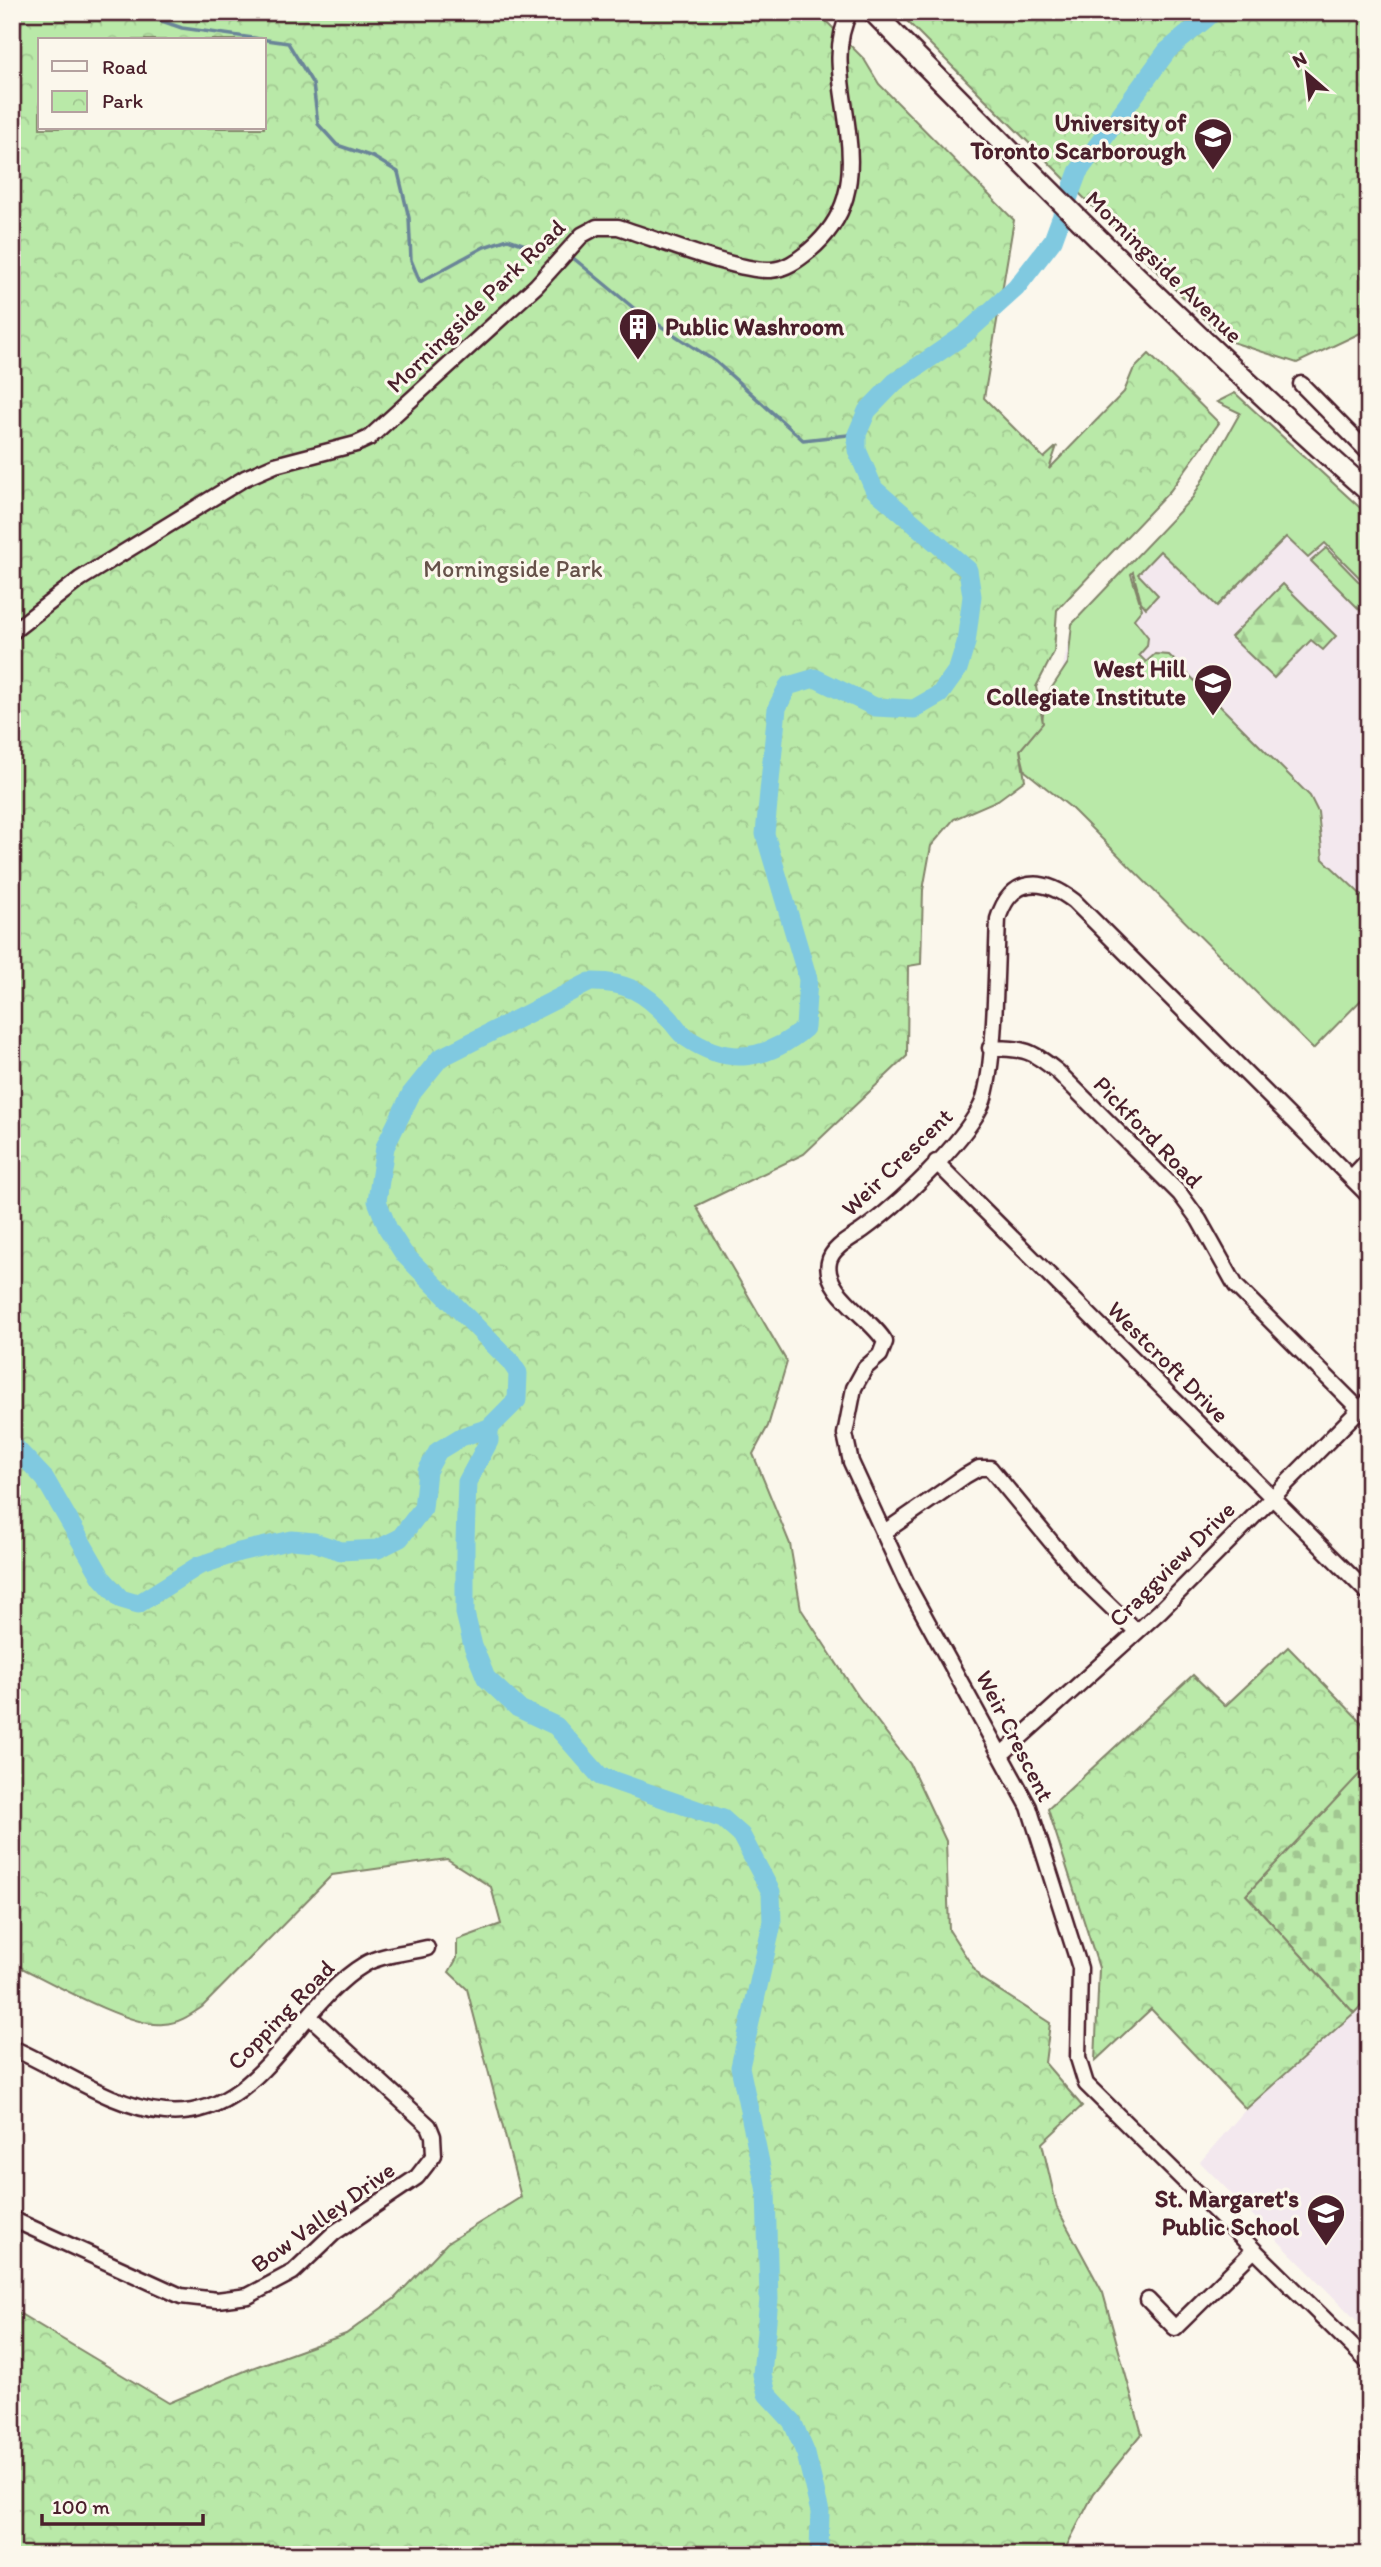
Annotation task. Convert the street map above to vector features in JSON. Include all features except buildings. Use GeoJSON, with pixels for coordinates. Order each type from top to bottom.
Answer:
{"type":"FeatureCollection","features":[{"type":"Feature","properties":{"kind":"main road","name":"Morningside Avenue"},"geometry":{"type":"LineString","coordinates":[[873,12],[1023,165],[1220,355],[1369,492]]}},
{"type":"Feature","properties":{"kind":"street","name":"Morningside Park Road"},"geometry":{"type":"LineString","coordinates":[[12,632],[80,579],[245,478],[275,465],[356,444],[369,438],[536,286],[575,241],[588,231],[606,225],[618,227],[758,269],[785,267],[804,255],[832,228],[846,201],[850,160],[839,39],[850,12]]}},
{"type":"Feature","properties":{"kind":"street"},"geometry":{"type":"LineString","coordinates":[[1301,384],[1369,453]]}},
{"type":"Feature","properties":{"kind":"street","name":"Weir Crescent"},"geometry":{"type":"LineString","coordinates":[[1253,2251],[1086,2084],[1078,2058],[1080,1968],[1029,1807],[908,1586],[862,1491],[845,1434],[854,1388],[865,1368],[880,1355],[885,1342],[833,1283],[829,1260],[835,1250],[884,1214],[936,1162],[981,1106],[990,1048],[998,919],[1002,904],[1014,891],[1031,884],[1045,884],[1074,901],[1369,1196]]}},
{"type":"Feature","properties":{"kind":"street","name":"Pickford Road"},"geometry":{"type":"LineString","coordinates":[[990,1048],[1021,1049],[1039,1054],[1058,1072],[1180,1194],[1199,1220],[1236,1286],[1364,1405]]}},
{"type":"Feature","properties":{"kind":"street"},"geometry":{"type":"LineString","coordinates":[[1351,1178],[1369,1159]]}},
{"type":"Feature","properties":{"kind":"street","name":"Westcroft Drive"},"geometry":{"type":"LineString","coordinates":[[936,1162],[1369,1594]]}},
{"type":"Feature","properties":{"kind":"street","name":"Craggview Drive"},"geometry":{"type":"LineString","coordinates":[[1002,1754],[1137,1632],[1364,1405]]}},
{"type":"Feature","properties":{"kind":"street"},"geometry":{"type":"LineString","coordinates":[[883,1533],[965,1476],[979,1468],[990,1468],[1082,1579],[1137,1632]]}},
{"type":"Feature","properties":{"kind":"street","name":"Copping Road"},"geometry":{"type":"LineString","coordinates":[[12,2048],[127,2102],[166,2112],[185,2111],[219,2103],[248,2085],[339,1985],[366,1963],[427,1948]]}},
{"type":"Feature","properties":{"kind":"street","name":"Bow Valley Drive"},"geometry":{"type":"LineString","coordinates":[[12,2220],[165,2290],[196,2299],[248,2297],[293,2272],[334,2233],[417,2177],[430,2163],[435,2146],[429,2126],[310,2017]]}},
{"type":"Feature","properties":{"kind":"street"},"geometry":{"type":"LineString","coordinates":[[1148,2300],[1175,2328],[1253,2251],[1369,2363]]}},
{"type":"Feature","properties":{"kind":"shaded area","name":"West Hill Collegiate Institute"},"geometry":{"type":"Polygon","coordinates":[[[1240,413],[1369,516],[1369,992],[1313,1049],[1070,807],[1025,771],[1046,747],[1072,624],[1192,498],[1240,413]]]}},
{"type":"Feature","properties":{"kind":"shaded area","name":"St. Margaret's Public School"},"geometry":{"type":"Polygon","coordinates":[[[1369,1998],[1369,2333],[1200,2162],[1246,2109],[1369,1998]]]}},
{"type":"Feature","properties":{"kind":"green space","name":"Morningside Park"},"geometry":{"type":"Polygon","coordinates":[[[12,12],[817,12],[864,59],[879,84],[1014,220],[984,398],[1044,458],[1057,446],[1049,469],[1124,392],[1133,370],[1149,354],[1219,423],[1170,491],[1057,610],[1054,652],[1036,687],[1043,723],[1020,750],[1025,780],[998,800],[954,819],[931,846],[923,890],[921,964],[908,966],[907,1056],[804,1154],[696,1206],[787,1362],[768,1426],[753,1454],[790,1544],[801,1609],[858,1696],[910,1764],[946,1841],[949,1930],[980,1978],[1050,2023],[1045,2063],[1082,2106],[1042,2143],[1057,2208],[1103,2293],[1142,2434],[1094,2493],[1062,2555],[12,2555],[12,2309],[169,2403],[252,2368],[346,2334],[394,2299],[447,2243],[521,2197],[467,1989],[449,1972],[457,1958],[457,1940],[501,1924],[491,1887],[447,1859],[332,1875],[202,2007],[174,2022],[148,2023],[87,2001],[12,1963],[12,12]]]}},
{"type":"Feature","properties":{"kind":"green space","name":"University of Toronto Scarborough"},"geometry":{"type":"Polygon","coordinates":[[[898,12],[1369,12],[1369,329],[1297,363],[1226,340],[898,12]]]}},
{"type":"Feature","properties":{"kind":"green space","name":"West Hill Collegiate Institute"},"geometry":{"type":"Polygon","coordinates":[[[1235,393],[1369,516],[1369,587],[1325,543],[1308,558],[1286,537],[1217,606],[1160,551],[1138,574],[1158,595],[1146,608],[1141,602],[1133,572],[1131,574],[1142,609],[1134,619],[1148,637],[1147,646],[1139,655],[1146,662],[1155,654],[1169,655],[1310,796],[1318,812],[1323,859],[1369,902],[1365,915],[1369,919],[1369,992],[1313,1049],[1070,807],[1025,771],[1020,750],[1042,723],[1045,698],[1068,663],[1072,624],[1193,497],[1240,413],[1217,402],[1235,393]]]}},
{"type":"Feature","properties":{"kind":"green space"},"geometry":{"type":"Polygon","coordinates":[[[1326,548],[1369,592],[1369,619],[1311,561],[1326,548]]]}},
{"type":"Feature","properties":{"kind":"green space"},"geometry":{"type":"Polygon","coordinates":[[[1283,584],[1336,636],[1323,650],[1311,640],[1274,678],[1231,637],[1283,584]]]}},
{"type":"Feature","properties":{"kind":"green space"},"geometry":{"type":"Polygon","coordinates":[[[1288,1647],[1369,1730],[1369,1764],[1246,1895],[1354,2013],[1246,2109],[1151,2009],[1095,2061],[1099,1968],[1048,1809],[1193,1675],[1225,1706],[1288,1647]]]}},
{"type":"Feature","properties":{"kind":"green space"},"geometry":{"type":"Polygon","coordinates":[[[1359,1774],[1369,1783],[1369,1998],[1354,2013],[1246,1895],[1359,1774]]]}},
{"type":"Feature","properties":{"kind":"waterway"},"geometry":{"type":"LineString","coordinates":[[136,12],[182,28],[253,38]]}},
{"type":"Feature","properties":{"kind":"waterway"},"geometry":{"type":"LineString","coordinates":[[12,1444],[45,1479],[102,1578],[121,1599],[138,1604],[198,1566],[239,1552],[292,1540],[314,1542],[341,1551],[378,1549],[400,1538],[423,1508],[427,1471],[438,1451],[461,1437],[489,1428],[517,1400],[518,1373],[510,1361],[404,1254],[388,1229],[377,1201],[385,1147],[411,1094],[440,1058],[590,982],[603,982],[634,990],[652,1001],[684,1036],[718,1053],[748,1056],[763,1052],[777,1047],[805,1028],[808,979],[765,834],[777,708],[788,686],[815,678],[875,707],[914,709],[940,694],[958,669],[966,643],[972,596],[968,570],[874,489],[857,450],[857,434],[867,411],[895,382],[964,335],[1016,288],[1053,240],[1078,172],[1167,51],[1214,12]]}},
{"type":"Feature","properties":{"kind":"waterway"},"geometry":{"type":"LineString","coordinates":[[266,40],[288,43],[313,84],[318,124],[337,145],[373,157],[398,172],[409,218],[411,260],[420,282],[484,247],[508,239],[531,247],[551,247]]}},
{"type":"Feature","properties":{"kind":"waterway"},"geometry":{"type":"LineString","coordinates":[[572,257],[636,310],[716,362],[803,440],[857,434]]}},
{"type":"Feature","properties":{"kind":"waterway"},"geometry":{"type":"LineString","coordinates":[[489,1428],[489,1441],[467,1482],[465,1542],[465,1613],[473,1646],[486,1678],[518,1708],[556,1726],[600,1776],[723,1819],[741,1835],[771,1892],[772,1924],[740,2067],[766,2191],[769,2299],[762,2374],[767,2394],[792,2421],[806,2454],[820,2512],[819,2555]]}},
{"type":"Feature","properties":{"kind":"place","name":"University of Toronto Scarborough"},"geometry":{"type":"Point","coordinates":[1213,171]}},
{"type":"Feature","properties":{"kind":"place","name":"Public Washroom"},"geometry":{"type":"Point","coordinates":[638,361]}},
{"type":"Feature","properties":{"kind":"place","name":"West Hill Collegiate Institute"},"geometry":{"type":"Point","coordinates":[1213,717]}},
{"type":"Feature","properties":{"kind":"place","name":"St. Margaret's Public School"},"geometry":{"type":"Point","coordinates":[1326,2247]}}]}
